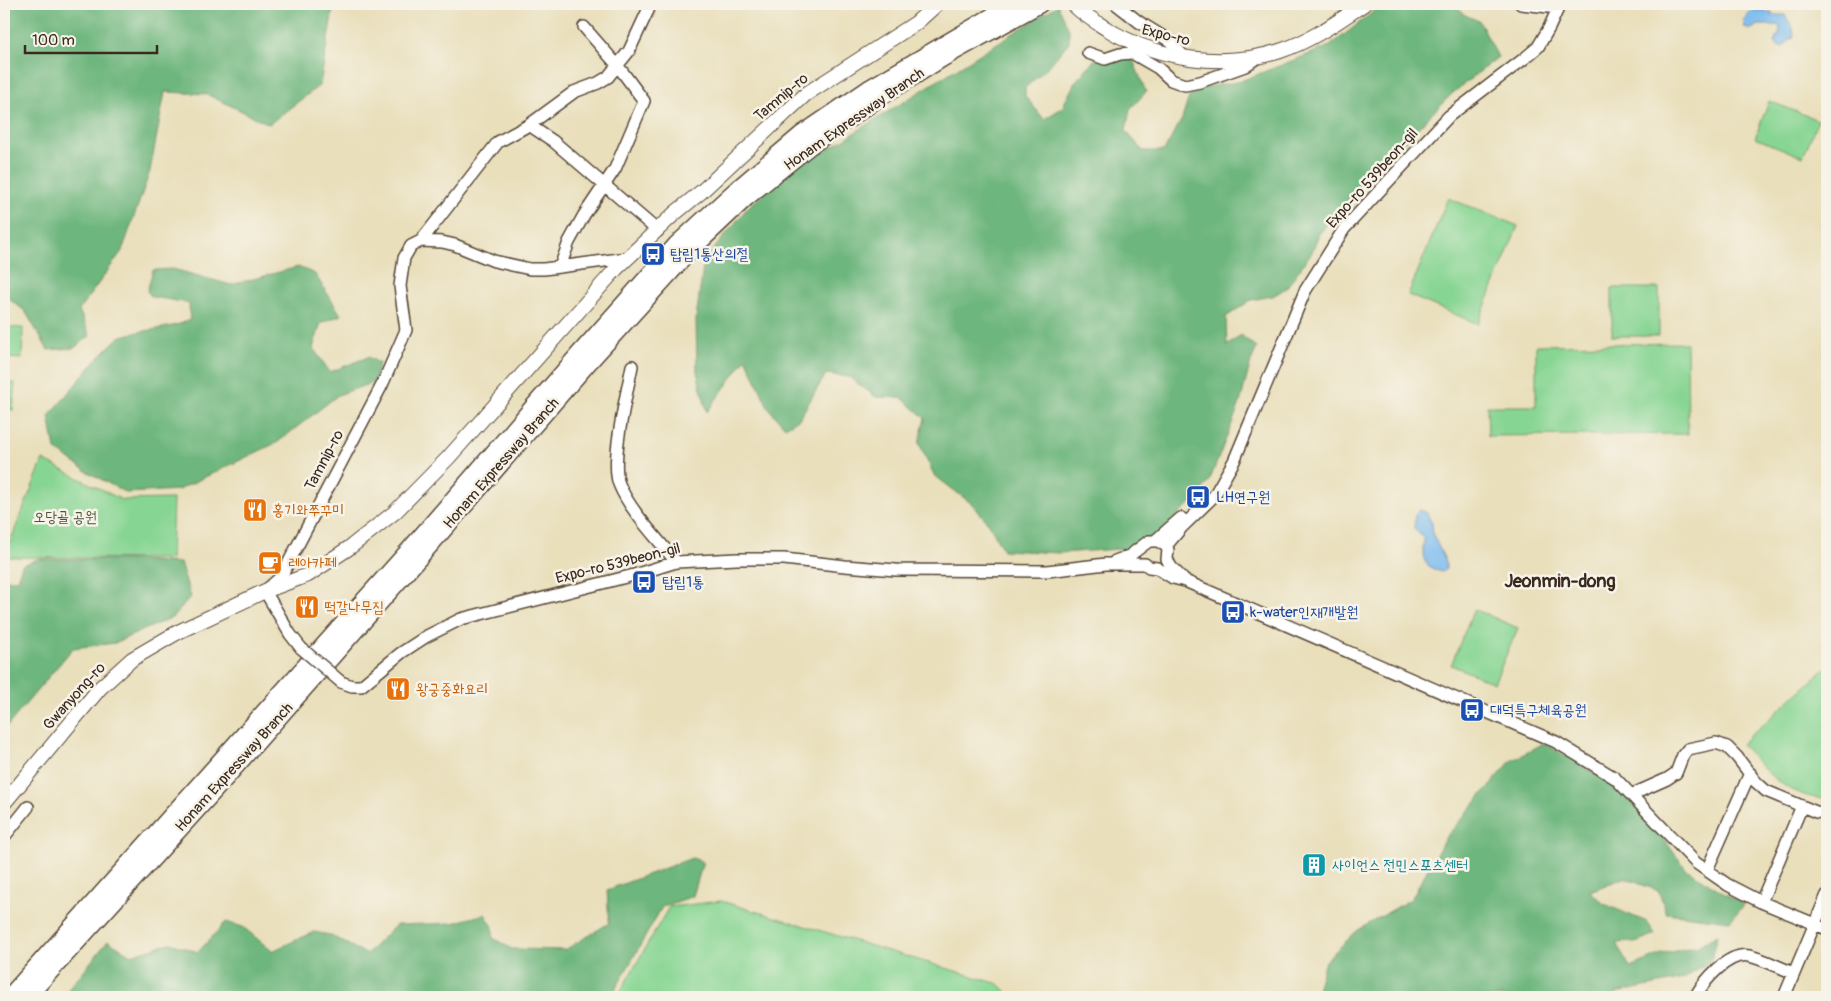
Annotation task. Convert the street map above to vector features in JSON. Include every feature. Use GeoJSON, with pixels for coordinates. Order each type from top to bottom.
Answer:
{"type":"FeatureCollection","features":[{"type":"Feature","properties":{"kind":"highway","name":"Honam Expressway Branch"},"geometry":{"type":"LineString","coordinates":[[9,997],[403,558],[578,354],[676,245],[736,189],[802,134],[868,88],[1013,4]]}},
{"type":"Feature","properties":{"kind":"highway","name":"Honam Expressway Branch"},"geometry":{"type":"LineString","coordinates":[[27,997],[214,790],[589,362],[688,253],[746,198],[818,140],[876,100],[943,58],[1040,4]]}},
{"type":"Feature","properties":{"kind":"main road","name":"Tamnip-ro"},"geometry":{"type":"LineString","coordinates":[[265,591],[308,575],[349,548],[395,512],[449,457],[627,258],[806,94],[916,23],[937,4]]}},
{"type":"Feature","properties":{"kind":"main road","name":"Expo-ro"},"geometry":{"type":"LineString","coordinates":[[1074,5],[1099,24],[1135,44],[1153,51],[1185,58],[1235,60],[1282,50],[1308,39],[1364,4]]}},
{"type":"Feature","properties":{"kind":"main road","name":"Gwanyong-ro"},"geometry":{"type":"LineString","coordinates":[[4,803],[100,688],[132,660],[178,632],[265,591]]}},
{"type":"Feature","properties":{"kind":"street","name":"Tamnip-ro"},"geometry":{"type":"LineString","coordinates":[[265,591],[281,577],[382,385],[406,330],[400,286],[404,258],[411,246],[421,242],[498,142],[529,125],[574,92],[608,77],[629,52],[651,4]]}},
{"type":"Feature","properties":{"kind":"street"},"geometry":{"type":"LineString","coordinates":[[1116,4],[1139,22],[1170,41],[1185,58]]}},
{"type":"Feature","properties":{"kind":"street","name":"Expo-ro 539beon-gil"},"geometry":{"type":"LineString","coordinates":[[1161,543],[1182,527],[1214,496],[1234,461],[1305,291],[1344,229],[1449,116],[1538,47],[1550,28],[1559,6],[1520,4]]}},
{"type":"Feature","properties":{"kind":"street"},"geometry":{"type":"LineString","coordinates":[[560,267],[569,242],[584,215],[615,169],[644,101],[618,66],[584,27]]}},
{"type":"Feature","properties":{"kind":"street","name":"Expo-ro"},"geometry":{"type":"LineString","coordinates":[[1088,53],[1105,59],[1120,54],[1132,53],[1158,68],[1171,80],[1184,85],[1200,82],[1246,66],[1259,56]]}},
{"type":"Feature","properties":{"kind":"street"},"geometry":{"type":"LineString","coordinates":[[529,125],[553,141],[658,230]]}},
{"type":"Feature","properties":{"kind":"street"},"geometry":{"type":"LineString","coordinates":[[421,242],[442,242],[455,245],[494,261],[530,269],[544,270],[627,258]]}},
{"type":"Feature","properties":{"kind":"street"},"geometry":{"type":"LineString","coordinates":[[632,366],[616,452],[618,484],[634,510],[676,562]]}},
{"type":"Feature","properties":{"kind":"street"},"geometry":{"type":"LineString","coordinates":[[1106,564],[1129,556],[1149,541],[1161,543],[1168,550],[1167,559],[1171,567],[1185,581]]}},
{"type":"Feature","properties":{"kind":"street"},"geometry":{"type":"LineString","coordinates":[[1142,548],[1141,557],[1148,567],[1157,568],[1173,578],[1185,581],[1556,742],[1615,778],[1696,863],[1728,885],[1761,902],[1827,929]]}},
{"type":"Feature","properties":{"kind":"street","name":"Expo-ro 539beon-gil"},"geometry":{"type":"LineString","coordinates":[[265,591],[300,648],[341,682],[352,686],[361,686],[420,640],[462,619],[634,575],[676,562],[784,558],[896,570],[1047,571],[1106,564]]}},
{"type":"Feature","properties":{"kind":"street"},"geometry":{"type":"LineString","coordinates":[[1157,568],[1167,559]]}},
{"type":"Feature","properties":{"kind":"street"},"geometry":{"type":"LineString","coordinates":[[1106,564],[1145,564]]}},
{"type":"Feature","properties":{"kind":"street"},"geometry":{"type":"LineString","coordinates":[[1631,795],[1676,773],[1683,755],[1688,749],[1716,743],[1727,747],[1756,782],[1766,790],[1816,812],[1827,813]]}},
{"type":"Feature","properties":{"kind":"street"},"geometry":{"type":"LineString","coordinates":[[1707,870],[1750,773]]}},
{"type":"Feature","properties":{"kind":"street"},"geometry":{"type":"LineString","coordinates":[[1761,902],[1802,806]]}},
{"type":"Feature","properties":{"kind":"street"},"geometry":{"type":"LineString","coordinates":[[4,837],[28,807]]}},
{"type":"Feature","properties":{"kind":"street"},"geometry":{"type":"LineString","coordinates":[[1784,997],[1827,895]]}},
{"type":"Feature","properties":{"kind":"street"},"geometry":{"type":"LineString","coordinates":[[1695,997],[1715,970],[1732,958],[1748,956],[1794,973]]}},
{"type":"Feature","properties":{"kind":"green space"},"geometry":{"type":"Polygon","coordinates":[[[4,4],[334,4],[320,85],[269,124],[206,94],[165,92],[150,171],[122,251],[79,310],[90,336],[74,348],[48,350],[25,311],[4,295],[4,4]]]}},
{"type":"Feature","properties":{"kind":"green space"},"geometry":{"type":"Polygon","coordinates":[[[1383,4],[1455,4],[1463,14],[1479,21],[1498,57],[1454,92],[1366,179],[1319,234],[1312,252],[1286,288],[1273,296],[1251,300],[1226,317],[1227,346],[1241,335],[1257,348],[1251,361],[1240,403],[1209,482],[1193,501],[1158,534],[1135,548],[1059,553],[1003,550],[989,524],[972,504],[934,475],[919,443],[925,418],[902,398],[876,397],[849,377],[826,374],[799,419],[785,427],[769,409],[746,358],[707,412],[697,372],[696,318],[704,261],[748,207],[800,164],[835,145],[1058,5],[1069,30],[1069,42],[1049,66],[1025,88],[1025,96],[1044,119],[1062,108],[1075,82],[1097,57],[1131,55],[1146,92],[1130,109],[1126,131],[1143,151],[1164,151],[1182,119],[1189,97],[1200,88],[1238,82],[1330,46],[1383,4]]]}},
{"type":"Feature","properties":{"kind":"green space"},"geometry":{"type":"Polygon","coordinates":[[[1769,101],[1818,120],[1803,157],[1755,138],[1769,101]]]}},
{"type":"Feature","properties":{"kind":"green space"},"geometry":{"type":"Polygon","coordinates":[[[1448,198],[1518,226],[1478,324],[1408,295],[1448,198]]]}},
{"type":"Feature","properties":{"kind":"green space"},"geometry":{"type":"Polygon","coordinates":[[[298,267],[315,274],[341,315],[321,323],[313,348],[330,372],[368,357],[379,363],[374,382],[338,395],[278,442],[178,490],[126,493],[86,471],[55,449],[49,416],[116,340],[122,336],[173,326],[190,320],[189,303],[152,297],[147,291],[153,270],[173,269],[231,285],[298,267]]]}},
{"type":"Feature","properties":{"kind":"green space"},"geometry":{"type":"Polygon","coordinates":[[[1612,288],[1659,288],[1659,336],[1612,336],[1612,288]]]}},
{"type":"Feature","properties":{"kind":"green space"},"geometry":{"type":"Polygon","coordinates":[[[4,327],[23,328],[22,359],[4,358],[4,327]]]}},
{"type":"Feature","properties":{"kind":"green space"},"geometry":{"type":"Polygon","coordinates":[[[1687,343],[1688,434],[1488,436],[1487,406],[1536,406],[1536,345],[1687,343]]]}},
{"type":"Feature","properties":{"kind":"green space"},"geometry":{"type":"Polygon","coordinates":[[[4,382],[15,383],[13,410],[4,409],[4,382]]]}},
{"type":"Feature","properties":{"kind":"green space","name":"오당골 공원"},"geometry":{"type":"Polygon","coordinates":[[[43,460],[122,500],[173,499],[171,559],[4,557],[43,460]]]}},
{"type":"Feature","properties":{"kind":"green space"},"geometry":{"type":"Polygon","coordinates":[[[38,559],[140,560],[180,563],[191,597],[173,617],[115,643],[73,648],[4,730],[4,579],[17,580],[22,565],[38,559]]]}},
{"type":"Feature","properties":{"kind":"green space"},"geometry":{"type":"Polygon","coordinates":[[[1474,609],[1518,628],[1494,683],[1451,665],[1474,609]]]}},
{"type":"Feature","properties":{"kind":"green space"},"geometry":{"type":"Polygon","coordinates":[[[1827,667],[1827,799],[1800,794],[1788,788],[1769,773],[1741,744],[1827,667]]]}},
{"type":"Feature","properties":{"kind":"green space"},"geometry":{"type":"Polygon","coordinates":[[[1544,743],[1631,795],[1686,869],[1744,905],[1730,921],[1666,913],[1659,891],[1624,878],[1590,891],[1604,904],[1647,922],[1655,934],[1636,942],[1616,943],[1630,967],[1662,954],[1698,946],[1717,935],[1711,960],[1684,979],[1616,993],[1616,997],[1315,997],[1325,961],[1358,930],[1411,899],[1446,837],[1511,761],[1544,743]]]}},
{"type":"Feature","properties":{"kind":"green space"},"geometry":{"type":"Polygon","coordinates":[[[692,858],[703,862],[693,896],[662,907],[611,997],[62,997],[108,941],[131,955],[170,943],[198,952],[226,922],[243,927],[272,951],[314,932],[330,935],[366,954],[396,925],[453,923],[485,914],[493,927],[493,938],[512,949],[565,950],[609,923],[607,890],[692,858]]]}},
{"type":"Feature","properties":{"kind":"green space"},"geometry":{"type":"Polygon","coordinates":[[[721,901],[999,984],[1012,997],[617,997],[669,907],[721,901]]]}},
{"type":"Feature","properties":{"kind":"water"},"geometry":{"type":"Polygon","coordinates":[[[1756,10],[1772,13],[1770,15],[1785,15],[1793,29],[1793,38],[1782,48],[1774,43],[1779,35],[1780,27],[1777,25],[1759,25],[1749,30],[1744,27],[1745,24],[1743,22],[1748,13],[1756,10]]]}},
{"type":"Feature","properties":{"kind":"water"},"geometry":{"type":"Polygon","coordinates":[[[1419,510],[1426,512],[1432,523],[1433,535],[1446,562],[1446,569],[1442,572],[1430,567],[1424,560],[1424,538],[1414,529],[1415,514],[1419,510]]]}},
{"type":"Feature","properties":{"kind":"place","name":"탑립1통산의절"},"geometry":{"type":"Point","coordinates":[653,254]}},
{"type":"Feature","properties":{"kind":"place","name":"LH연구원"},"geometry":{"type":"Point","coordinates":[1198,497]}},
{"type":"Feature","properties":{"kind":"place","name":"홍기와쭈꾸미"},"geometry":{"type":"Point","coordinates":[255,510]}},
{"type":"Feature","properties":{"kind":"place","name":"레아카페"},"geometry":{"type":"Point","coordinates":[270,563]}},
{"type":"Feature","properties":{"kind":"place","name":"탑립1통"},"geometry":{"type":"Point","coordinates":[644,582]}},
{"type":"Feature","properties":{"kind":"place","name":"떡갈나무집"},"geometry":{"type":"Point","coordinates":[307,607]}},
{"type":"Feature","properties":{"kind":"place","name":"k-water인재개발원"},"geometry":{"type":"Point","coordinates":[1233,612]}},
{"type":"Feature","properties":{"kind":"place","name":"왕궁중화요리"},"geometry":{"type":"Point","coordinates":[398,689]}},
{"type":"Feature","properties":{"kind":"place","name":"대덕특구체육공원"},"geometry":{"type":"Point","coordinates":[1472,710]}},
{"type":"Feature","properties":{"kind":"place","name":"사이언스 전민스포츠센터"},"geometry":{"type":"Point","coordinates":[1314,865]}},
{"type":"Feature","properties":{"kind":"district","name":"Jeonmin-dong"},"geometry":{"type":"Point","coordinates":[1560,581]}}]}
